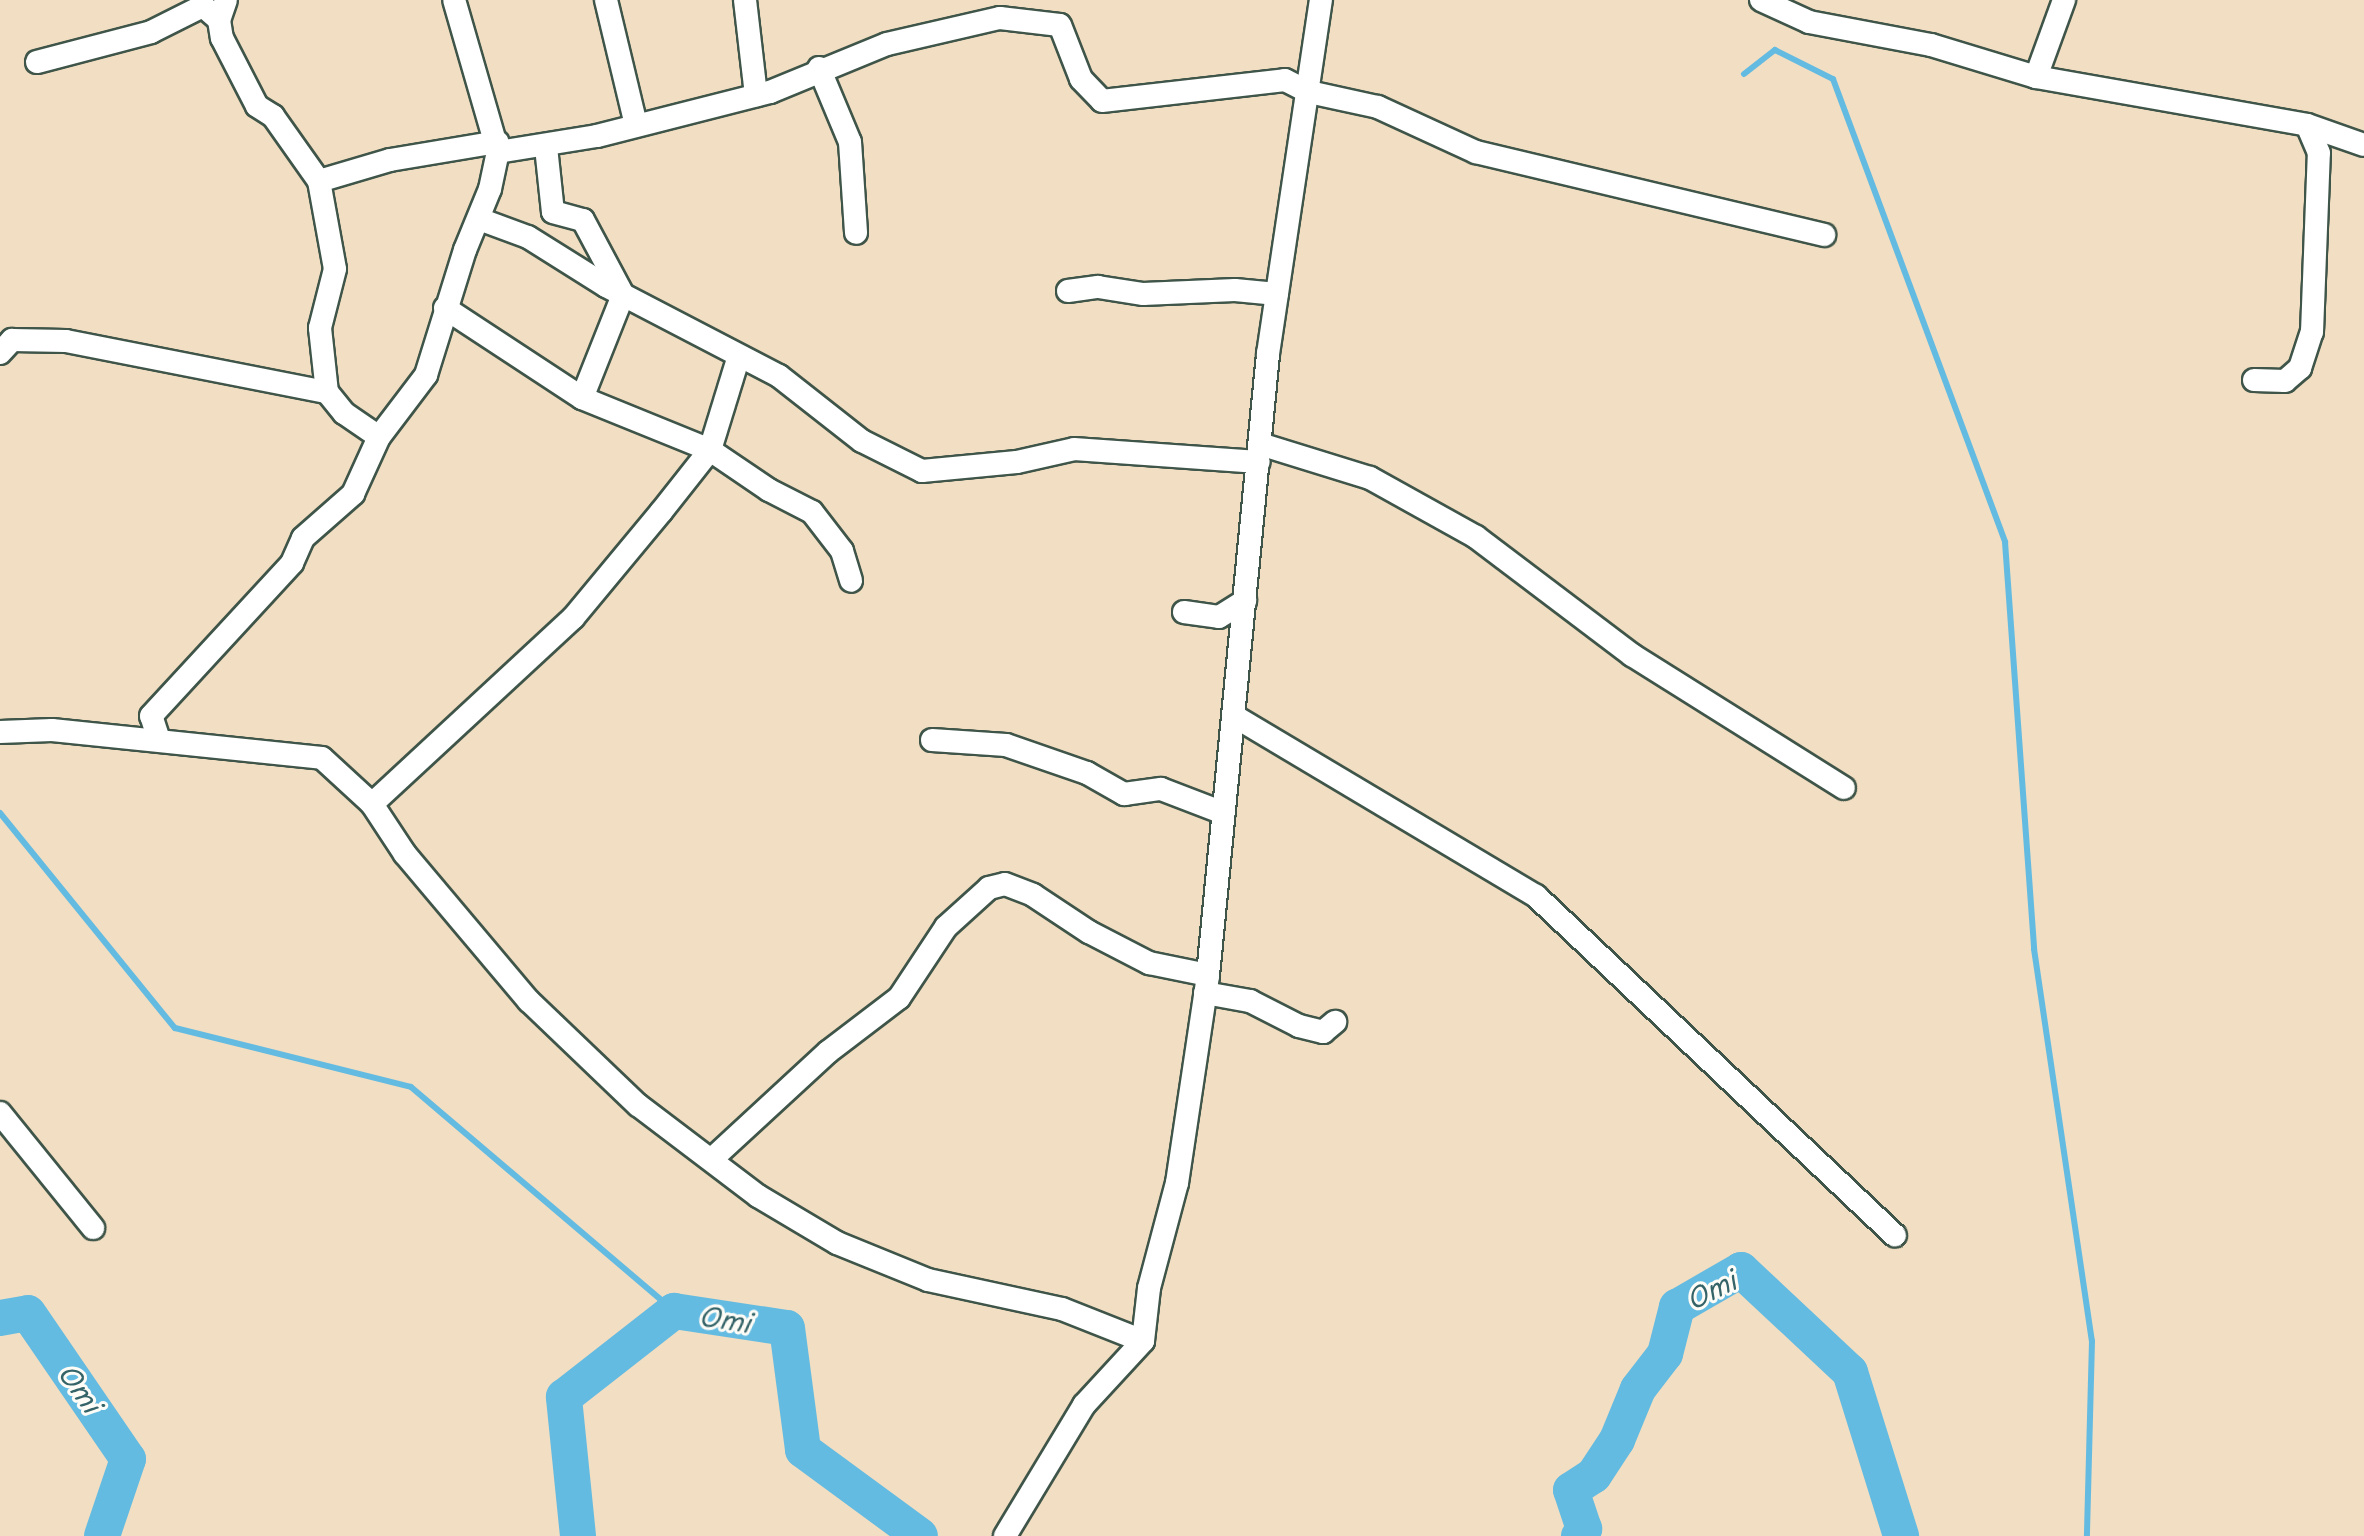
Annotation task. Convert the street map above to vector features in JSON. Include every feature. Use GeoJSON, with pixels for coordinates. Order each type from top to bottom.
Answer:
{"type":"FeatureCollection","features":[{"type":"Feature","properties":{"kind":"street"},"geometry":{"type":"LineString","coordinates":[[159,740],[151,716],[292,563],[303,538],[353,494],[379,437],[426,375],[445,308],[479,219],[498,147],[468,61],[454,0]]}},
{"type":"Feature","properties":{"kind":"street"},"geometry":{"type":"LineString","coordinates":[[606,0],[636,125]]}},
{"type":"Feature","properties":{"kind":"street"},"geometry":{"type":"LineString","coordinates":[[745,0],[756,95]]}},
{"type":"Feature","properties":{"kind":"street"},"geometry":{"type":"LineString","coordinates":[[1005,1536],[1084,1405],[1143,1341],[1149,1288],[1177,1183],[1207,984],[1277,294],[1321,0]]}},
{"type":"Feature","properties":{"kind":"street"},"geometry":{"type":"LineString","coordinates":[[1761,0],[1809,22],[1931,45],[2036,77],[2307,125],[2364,145]]}},
{"type":"Feature","properties":{"kind":"street"},"geometry":{"type":"LineString","coordinates":[[2036,77],[2064,0]]}},
{"type":"Feature","properties":{"kind":"street"},"geometry":{"type":"LineString","coordinates":[[37,62],[151,32],[203,6],[218,7],[222,38],[257,106],[273,116],[319,181],[335,269],[320,328],[327,392],[344,413],[379,437]]}},
{"type":"Feature","properties":{"kind":"street"},"geometry":{"type":"LineString","coordinates":[[319,181],[390,160],[498,147],[546,147],[756,95],[887,44],[1000,18],[1060,25],[1081,79],[1102,101],[1285,80],[1309,92],[1378,107],[1476,152],[1824,235]]}},
{"type":"Feature","properties":{"kind":"street"},"geometry":{"type":"LineString","coordinates":[[819,68],[850,142],[856,233]]}},
{"type":"Feature","properties":{"kind":"street"},"geometry":{"type":"LineString","coordinates":[[2254,380],[2285,381],[2300,368],[2312,332],[2319,153],[2307,125]]}},
{"type":"Feature","properties":{"kind":"street"},"geometry":{"type":"LineString","coordinates":[[546,147],[553,212],[583,220],[623,295],[582,398]]}},
{"type":"Feature","properties":{"kind":"street"},"geometry":{"type":"LineString","coordinates":[[479,219],[528,237],[623,295],[779,376],[862,441],[922,471],[1017,462],[1074,449],[1259,453],[1370,478],[1476,537],[1632,655],[1844,788]]}},
{"type":"Feature","properties":{"kind":"street"},"geometry":{"type":"LineString","coordinates":[[1068,291],[1098,287],[1143,294],[1235,290],[1277,294]]}},
{"type":"Feature","properties":{"kind":"street"},"geometry":{"type":"LineString","coordinates":[[445,308],[582,398],[710,450],[769,490],[812,512],[842,551],[851,581]]}},
{"type":"Feature","properties":{"kind":"street"},"geometry":{"type":"LineString","coordinates":[[0,353],[12,340],[66,341],[327,392]]}},
{"type":"Feature","properties":{"kind":"street"},"geometry":{"type":"LineString","coordinates":[[372,804],[573,618],[710,450],[739,356]]}},
{"type":"Feature","properties":{"kind":"street"},"geometry":{"type":"LineString","coordinates":[[1184,612],[1219,617],[1245,601]]}},
{"type":"Feature","properties":{"kind":"street"},"geometry":{"type":"LineString","coordinates":[[1234,716],[1536,896],[1895,1235]]}},
{"type":"Feature","properties":{"kind":"street"},"geometry":{"type":"LineString","coordinates":[[0,732],[52,730],[322,758],[372,804],[405,854],[529,1001],[638,1105],[758,1196],[837,1243],[928,1280],[1062,1309],[1143,1341]]}},
{"type":"Feature","properties":{"kind":"street"},"geometry":{"type":"LineString","coordinates":[[932,740],[1006,745],[1087,773],[1124,794],[1161,789],[1224,813]]}},
{"type":"Feature","properties":{"kind":"street"},"geometry":{"type":"LineString","coordinates":[[712,1159],[828,1052],[899,998],[946,927],[989,888],[1005,884],[1033,895],[1089,932],[1149,963],[1250,1001],[1299,1026],[1323,1032],[1335,1022]]}},
{"type":"Feature","properties":{"kind":"street"},"geometry":{"type":"LineString","coordinates":[[0,1113],[93,1228]]}},
{"type":"Feature","properties":{"kind":"waterway"},"geometry":{"type":"LineString","coordinates":[[1744,74],[1775,50],[1833,79],[2005,542],[2034,949],[2092,1341],[2087,1536]]}},
{"type":"Feature","properties":{"kind":"waterway"},"geometry":{"type":"LineString","coordinates":[[0,813],[175,1028],[411,1087],[674,1311]]}},
{"type":"Feature","properties":{"kind":"waterway","name":"Omi"},"geometry":{"type":"LineString","coordinates":[[1579,1536],[1584,1529],[1571,1490],[1594,1475],[1617,1440],[1638,1389],[1665,1354],[1677,1307],[1741,1270],[1850,1372],[1901,1536]]}},
{"type":"Feature","properties":{"kind":"waterway","name":"Omi"},"geometry":{"type":"LineString","coordinates":[[578,1536],[564,1397],[674,1311],[787,1328],[803,1450],[920,1536]]}},
{"type":"Feature","properties":{"kind":"waterway","name":"Omi"},"geometry":{"type":"LineString","coordinates":[[0,1318],[28,1313],[128,1459],[102,1536]]}}]}
